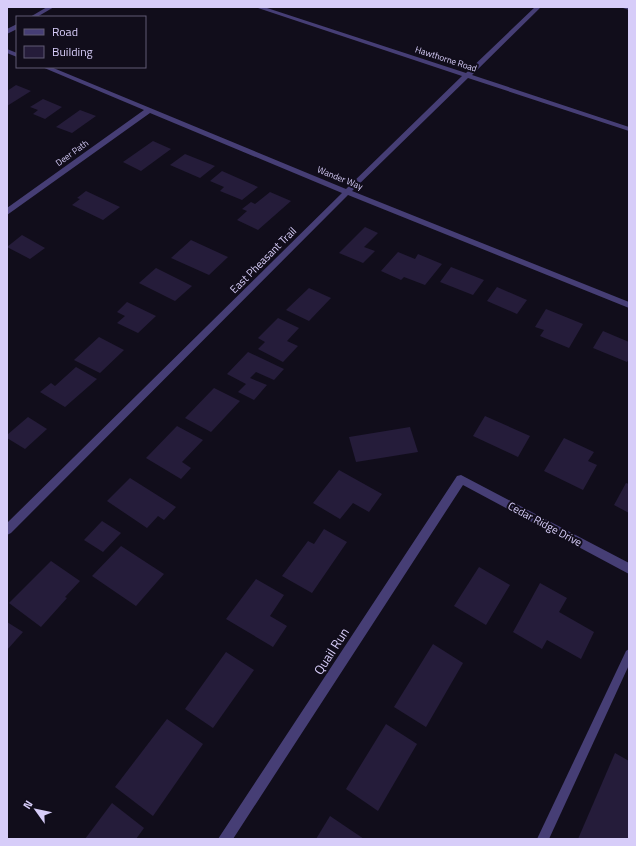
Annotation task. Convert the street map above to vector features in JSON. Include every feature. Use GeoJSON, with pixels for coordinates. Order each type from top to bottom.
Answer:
{"type":"FeatureCollection","features":[{"type":"Feature","properties":{"kind":"street"},"geometry":{"type":"LineString","coordinates":[[35,16],[51,7]]}},
{"type":"Feature","properties":{"kind":"street","name":"Hawthorne Road"},"geometry":{"type":"LineString","coordinates":[[258,7],[629,128]]}},
{"type":"Feature","properties":{"kind":"street","name":"East Pheasant Trail"},"geometry":{"type":"LineString","coordinates":[[7,530],[347,192],[538,7]]}},
{"type":"Feature","properties":{"kind":"street"},"geometry":{"type":"LineString","coordinates":[[625,7],[629,8]]}},
{"type":"Feature","properties":{"kind":"street"},"geometry":{"type":"LineString","coordinates":[[7,32],[16,27]]}},
{"type":"Feature","properties":{"kind":"street","name":"Wander Way"},"geometry":{"type":"LineString","coordinates":[[47,68],[347,192],[629,305]]}},
{"type":"Feature","properties":{"kind":"street","name":"Deer Path"},"geometry":{"type":"LineString","coordinates":[[7,212],[149,110]]}},
{"type":"Feature","properties":{"kind":"street","name":"Cedar Ridge Drive"},"geometry":{"type":"LineString","coordinates":[[461,479],[629,569]]}},
{"type":"Feature","properties":{"kind":"street","name":"Quail Run"},"geometry":{"type":"LineString","coordinates":[[225,839],[461,479]]}},
{"type":"Feature","properties":{"kind":"lane"},"geometry":{"type":"LineString","coordinates":[[543,839],[629,654]]}},
{"type":"Feature","properties":{"kind":"building"},"geometry":{"type":"Polygon","coordinates":[[[16,85],[31,91],[7,106],[7,91],[16,85]]]}},
{"type":"Feature","properties":{"kind":"building"},"geometry":{"type":"Polygon","coordinates":[[[43,99],[62,107],[45,119],[33,114],[38,110],[30,107],[43,99]]]}},
{"type":"Feature","properties":{"kind":"building"},"geometry":{"type":"Polygon","coordinates":[[[80,110],[96,116],[72,133],[56,127],[80,110]]]}},
{"type":"Feature","properties":{"kind":"building"},"geometry":{"type":"Polygon","coordinates":[[[153,141],[171,149],[141,171],[123,162],[153,141]]]}},
{"type":"Feature","properties":{"kind":"building"},"geometry":{"type":"Polygon","coordinates":[[[185,154],[215,166],[200,178],[170,165],[185,154]]]}},
{"type":"Feature","properties":{"kind":"building"},"geometry":{"type":"Polygon","coordinates":[[[222,171],[258,187],[242,200],[220,191],[224,187],[210,181],[222,171]]]}},
{"type":"Feature","properties":{"kind":"building"},"geometry":{"type":"Polygon","coordinates":[[[86,191],[120,207],[103,220],[72,205],[80,199],[77,198],[86,191]]]}},
{"type":"Feature","properties":{"kind":"building"},"geometry":{"type":"Polygon","coordinates":[[[270,192],[291,201],[258,230],[237,220],[247,211],[242,209],[251,202],[255,204],[270,192]]]}},
{"type":"Feature","properties":{"kind":"building"},"geometry":{"type":"Polygon","coordinates":[[[365,227],[378,233],[364,247],[375,251],[363,263],[339,253],[365,227]]]}},
{"type":"Feature","properties":{"kind":"building"},"geometry":{"type":"Polygon","coordinates":[[[22,235],[45,248],[30,259],[7,247],[22,235]]]}},
{"type":"Feature","properties":{"kind":"building"},"geometry":{"type":"Polygon","coordinates":[[[191,240],[228,257],[209,275],[171,258],[191,240]]]}},
{"type":"Feature","properties":{"kind":"building"},"geometry":{"type":"Polygon","coordinates":[[[398,252],[415,259],[418,254],[442,264],[425,285],[404,277],[401,280],[381,271],[398,252]]]}},
{"type":"Feature","properties":{"kind":"building"},"geometry":{"type":"Polygon","coordinates":[[[451,267],[484,280],[473,295],[440,282],[451,267]]]}},
{"type":"Feature","properties":{"kind":"building"},"geometry":{"type":"Polygon","coordinates":[[[156,268],[192,286],[175,301],[139,283],[156,268]]]}},
{"type":"Feature","properties":{"kind":"building"},"geometry":{"type":"Polygon","coordinates":[[[497,287],[527,300],[517,314],[487,301],[497,287]]]}},
{"type":"Feature","properties":{"kind":"building"},"geometry":{"type":"Polygon","coordinates":[[[309,288],[331,298],[309,321],[286,310],[309,288]]]}},
{"type":"Feature","properties":{"kind":"building"},"geometry":{"type":"Polygon","coordinates":[[[127,302],[156,316],[138,333],[117,323],[125,316],[117,312],[127,302]]]}},
{"type":"Feature","properties":{"kind":"building"},"geometry":{"type":"Polygon","coordinates":[[[546,309],[583,324],[569,348],[540,336],[544,330],[535,327],[546,309]]]}},
{"type":"Feature","properties":{"kind":"building"},"geometry":{"type":"Polygon","coordinates":[[[278,318],[299,328],[287,341],[298,346],[283,362],[258,349],[265,342],[258,338],[278,318]]]}},
{"type":"Feature","properties":{"kind":"building"},"geometry":{"type":"Polygon","coordinates":[[[603,331],[629,342],[629,359],[627,362],[593,348],[603,331]]]}},
{"type":"Feature","properties":{"kind":"building"},"geometry":{"type":"Polygon","coordinates":[[[99,337],[124,350],[100,373],[74,360],[99,337]]]}},
{"type":"Feature","properties":{"kind":"building"},"geometry":{"type":"Polygon","coordinates":[[[248,352],[284,369],[274,380],[256,372],[250,378],[267,385],[254,400],[238,392],[246,384],[227,374],[248,352]]]}},
{"type":"Feature","properties":{"kind":"building"},"geometry":{"type":"Polygon","coordinates":[[[76,367],[97,379],[65,407],[40,392],[51,383],[55,386],[76,367]]]}},
{"type":"Feature","properties":{"kind":"building"},"geometry":{"type":"Polygon","coordinates":[[[214,388],[240,401],[211,432],[185,418],[214,388]]]}},
{"type":"Feature","properties":{"kind":"building"},"geometry":{"type":"Polygon","coordinates":[[[485,416],[530,436],[518,457],[473,436],[485,416]]]}},
{"type":"Feature","properties":{"kind":"building"},"geometry":{"type":"Polygon","coordinates":[[[28,417],[47,429],[25,449],[7,438],[7,435],[28,417]]]}},
{"type":"Feature","properties":{"kind":"building"},"geometry":{"type":"Polygon","coordinates":[[[177,426],[203,440],[182,462],[191,468],[181,479],[146,458],[177,426]]]}},
{"type":"Feature","properties":{"kind":"building"},"geometry":{"type":"Polygon","coordinates":[[[410,427],[418,452],[356,462],[349,437],[410,427]]]}},
{"type":"Feature","properties":{"kind":"building"},"geometry":{"type":"Polygon","coordinates":[[[564,438],[594,452],[588,461],[597,465],[583,490],[544,471],[564,438]]]}},
{"type":"Feature","properties":{"kind":"building"},"geometry":{"type":"Polygon","coordinates":[[[339,470],[382,494],[369,512],[353,503],[340,519],[313,503],[339,470]]]}},
{"type":"Feature","properties":{"kind":"building"},"geometry":{"type":"Polygon","coordinates":[[[130,478],[176,507],[164,520],[158,516],[147,528],[107,501],[130,478]]]}},
{"type":"Feature","properties":{"kind":"building"},"geometry":{"type":"Polygon","coordinates":[[[626,483],[629,484],[629,513],[614,505],[626,483]]]}},
{"type":"Feature","properties":{"kind":"building"},"geometry":{"type":"Polygon","coordinates":[[[102,521],[121,533],[103,552],[84,540],[102,521]]]}},
{"type":"Feature","properties":{"kind":"building"},"geometry":{"type":"Polygon","coordinates":[[[324,529],[347,542],[312,593],[282,576],[308,541],[314,544],[324,529]]]}},
{"type":"Feature","properties":{"kind":"building"},"geometry":{"type":"Polygon","coordinates":[[[121,546],[164,574],[136,606],[92,576],[121,546]]]}},
{"type":"Feature","properties":{"kind":"building"},"geometry":{"type":"Polygon","coordinates":[[[51,561],[80,581],[41,627],[9,603],[51,561]]]}},
{"type":"Feature","properties":{"kind":"building"},"geometry":{"type":"Polygon","coordinates":[[[479,567],[510,585],[486,625],[454,606],[479,567]]]}},
{"type":"Feature","properties":{"kind":"building"},"geometry":{"type":"Polygon","coordinates":[[[256,579],[284,595],[270,616],[287,626],[273,647],[226,619],[256,579]]]}},
{"type":"Feature","properties":{"kind":"building"},"geometry":{"type":"Polygon","coordinates":[[[540,583],[567,598],[559,612],[594,632],[581,659],[547,640],[542,649],[513,632],[540,583]]]}},
{"type":"Feature","properties":{"kind":"building"},"geometry":{"type":"Polygon","coordinates":[[[7,622],[23,632],[7,650],[7,622]]]}},
{"type":"Feature","properties":{"kind":"building"},"geometry":{"type":"Polygon","coordinates":[[[433,644],[463,663],[426,727],[394,707],[433,644]]]}},
{"type":"Feature","properties":{"kind":"building"},"geometry":{"type":"Polygon","coordinates":[[[226,652],[254,670],[213,728],[185,709],[226,652]]]}},
{"type":"Feature","properties":{"kind":"building"},"geometry":{"type":"Polygon","coordinates":[[[167,719],[203,744],[153,816],[115,787],[167,719]]]}},
{"type":"Feature","properties":{"kind":"building"},"geometry":{"type":"Polygon","coordinates":[[[386,724],[417,744],[378,811],[346,789],[386,724]]]}},
{"type":"Feature","properties":{"kind":"building"},"geometry":{"type":"Polygon","coordinates":[[[615,753],[629,761],[629,839],[578,839],[615,753]]]}},
{"type":"Feature","properties":{"kind":"building"},"geometry":{"type":"Polygon","coordinates":[[[112,803],[144,828],[136,839],[85,839],[112,803]]]}},
{"type":"Feature","properties":{"kind":"building"},"geometry":{"type":"Polygon","coordinates":[[[330,816],[364,839],[316,839],[330,816]]]}}]}
